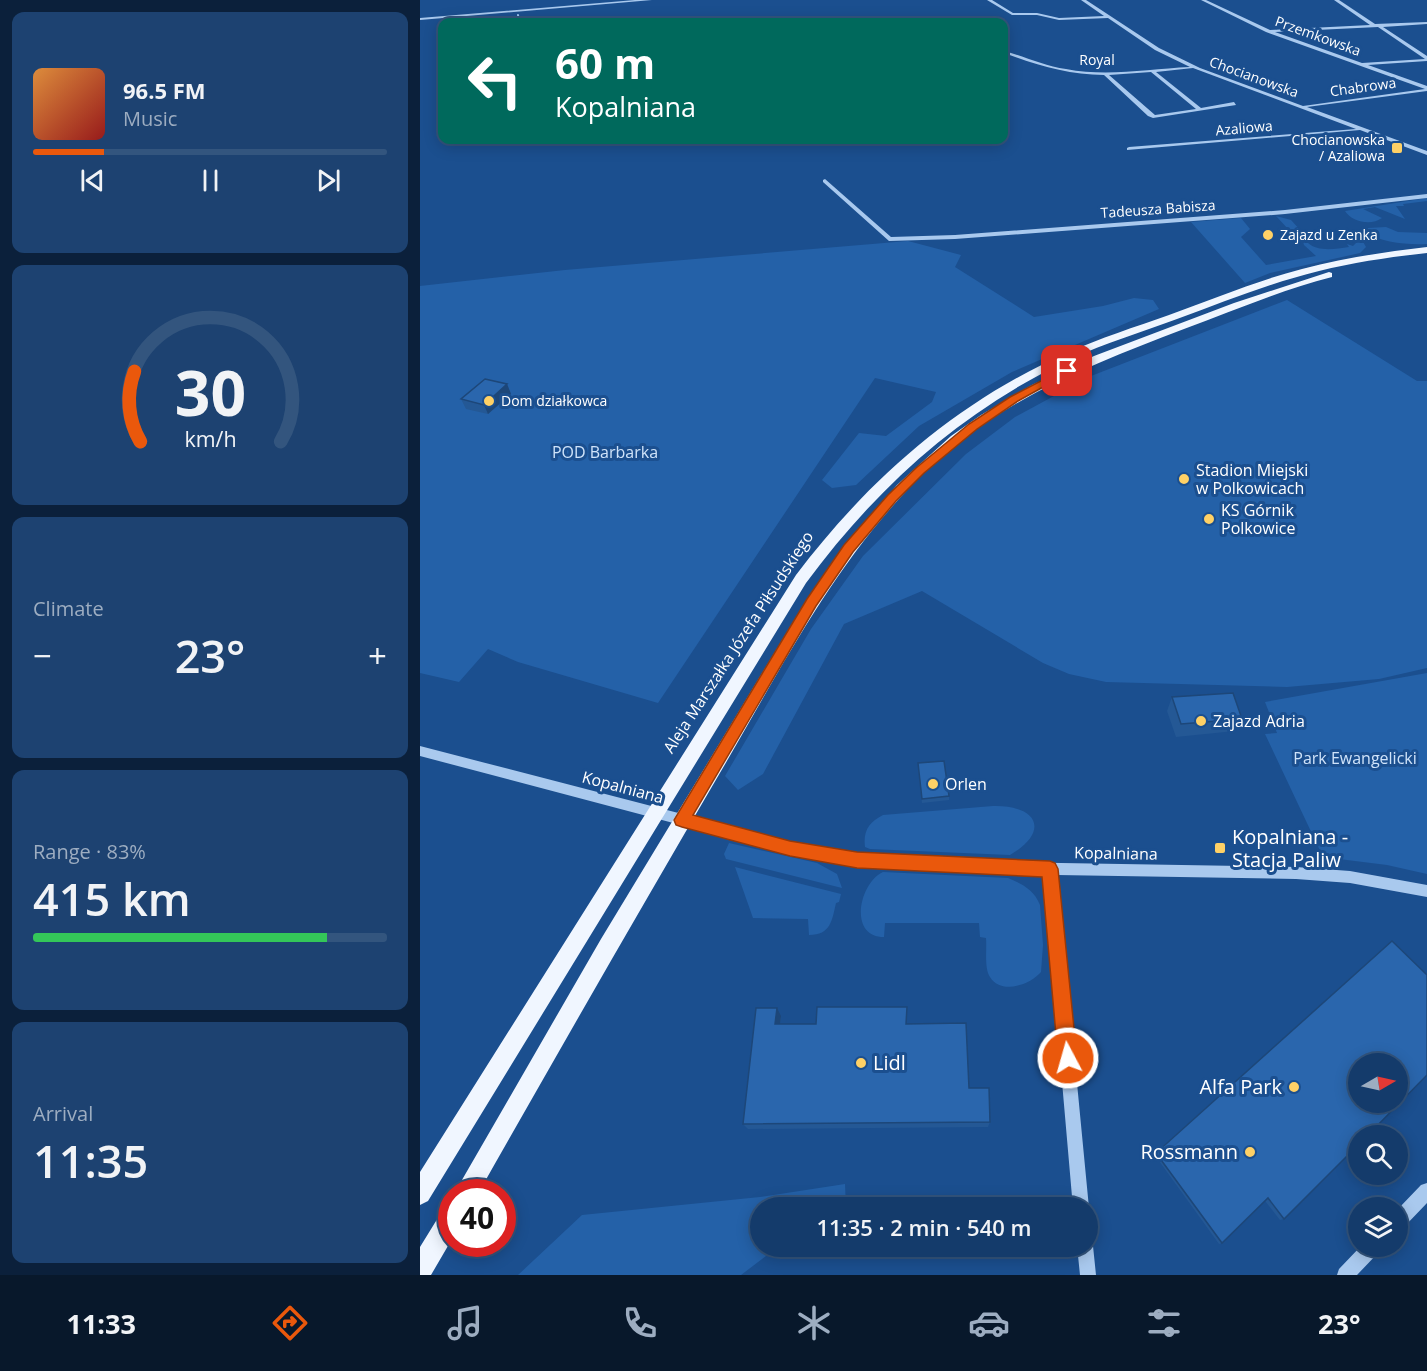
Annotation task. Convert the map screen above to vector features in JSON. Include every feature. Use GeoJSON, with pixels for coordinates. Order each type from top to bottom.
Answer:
{"type":"FeatureCollection","features":[{"type":"Feature","properties":{"kind":"main road","name":"Aleja Marszałka Józefa Piłsudskiego"},"geometry":{"type":"LineString","coordinates":[[420,1193],[801,579],[825,544],[870,493],[949,425],[997,392],[1056,362],[1284,277],[1328,265],[1427,250]]}},
{"type":"Feature","properties":{"kind":"main road"},"geometry":{"type":"LineString","coordinates":[[474,1179],[682,820],[812,603],[849,548],[913,477],[973,427],[1014,399],[1067,371],[1275,291],[1340,273],[1427,259]]}},
{"type":"Feature","properties":{"kind":"main road"},"geometry":{"type":"LineString","coordinates":[[420,1270],[438,1240]]}},
{"type":"Feature","properties":{"kind":"street"},"geometry":{"type":"LineString","coordinates":[[420,19],[650,0]]}},
{"type":"Feature","properties":{"kind":"street"},"geometry":{"type":"LineString","coordinates":[[989,0],[1012,14],[1037,14],[1059,19],[1109,17]]}},
{"type":"Feature","properties":{"kind":"street","name":"Chocianowska"},"geometry":{"type":"LineString","coordinates":[[1083,0],[1157,49],[1194,67],[1427,153]]}},
{"type":"Feature","properties":{"kind":"street","name":"Przemkowska"},"geometry":{"type":"LineString","coordinates":[[1203,0],[1268,31],[1427,89]]}},
{"type":"Feature","properties":{"kind":"street"},"geometry":{"type":"LineString","coordinates":[[1336,0],[1427,59]]}},
{"type":"Feature","properties":{"kind":"street"},"geometry":{"type":"LineString","coordinates":[[1268,31],[1426,24]]}},
{"type":"Feature","properties":{"kind":"street","name":"Royal"},"geometry":{"type":"LineString","coordinates":[[1008,53],[1060,70],[1104,73],[1194,67]]}},
{"type":"Feature","properties":{"kind":"street"},"geometry":{"type":"LineString","coordinates":[[1359,64],[1427,59]]}},
{"type":"Feature","properties":{"kind":"street"},"geometry":{"type":"LineString","coordinates":[[1151,70],[1202,110]]}},
{"type":"Feature","properties":{"kind":"street"},"geometry":{"type":"LineString","coordinates":[[1104,73],[1150,115],[1160,117],[1234,104]]}},
{"type":"Feature","properties":{"kind":"street","name":"Chabrowa"},"geometry":{"type":"LineString","coordinates":[[1301,107],[1427,89]]}},
{"type":"Feature","properties":{"kind":"street","name":"Azaliowa"},"geometry":{"type":"LineString","coordinates":[[1129,149],[1361,129]]}},
{"type":"Feature","properties":{"kind":"street","name":"Tadeusza Babisza"},"geometry":{"type":"LineString","coordinates":[[825,181],[889,239],[955,237],[1295,212],[1427,196]]}},
{"type":"Feature","properties":{"kind":"street","name":"Kopalniana"},"geometry":{"type":"LineString","coordinates":[[420,751],[790,848],[857,860],[1050,869],[1296,873],[1350,877],[1427,891]]}},
{"type":"Feature","properties":{"kind":"street"},"geometry":{"type":"LineString","coordinates":[[1050,869],[1080,1197]]}},
{"type":"Feature","properties":{"kind":"street"},"geometry":{"type":"LineString","coordinates":[[1408,1211],[1427,1191]]}},
{"type":"Feature","properties":{"kind":"street"},"geometry":{"type":"LineString","coordinates":[[1086,1257],[1088,1275]]}},
{"type":"Feature","properties":{"kind":"street"},"geometry":{"type":"LineString","coordinates":[[1345,1275],[1362,1257]]}},
{"type":"Feature","properties":{"kind":"green space"},"geometry":{"type":"Polygon","coordinates":[[[1427,198],[1427,201],[1396,206],[1405,219],[1375,207],[1363,209],[1382,218],[1373,222],[1362,222],[1352,218],[1345,211],[1427,198]]]}},
{"type":"Feature","properties":{"kind":"green space"},"geometry":{"type":"Polygon","coordinates":[[[1276,216],[1291,220],[1311,242],[1308,243],[1317,248],[1349,247],[1347,244],[1353,246],[1356,243],[1349,239],[1355,238],[1362,240],[1366,247],[1360,253],[1270,273],[1245,283],[1191,222],[1241,218],[1250,229],[1241,237],[1266,265],[1316,256],[1304,245],[1302,238],[1289,230],[1276,216]]]}},
{"type":"Feature","properties":{"kind":"green space"},"geometry":{"type":"Polygon","coordinates":[[[1386,227],[1398,232],[1427,233],[1427,244],[1386,241],[1365,231],[1368,228],[1386,227]]]}},
{"type":"Feature","properties":{"kind":"green space","name":"POD Barbarka"},"geometry":{"type":"Polygon","coordinates":[[[908,241],[961,255],[955,267],[1034,317],[1103,306],[1134,298],[1153,300],[1159,309],[1012,372],[919,426],[856,485],[832,488],[822,480],[859,433],[886,436],[932,402],[936,392],[875,378],[658,703],[518,662],[488,649],[459,682],[420,673],[420,286],[565,270],[908,241]]]}},
{"type":"Feature","properties":{"kind":"green space","name":"Stadion Miejski w Polkowicach"},"geometry":{"type":"Polygon","coordinates":[[[1287,300],[1417,381],[1427,381],[1427,668],[1379,679],[1287,687],[1106,682],[1069,674],[1043,663],[922,591],[844,624],[763,774],[738,790],[725,776],[811,629],[863,556],[966,454],[1015,417],[1091,376],[1287,300]]]}},
{"type":"Feature","properties":{"kind":"green space","name":"Park Ewangelicki"},"geometry":{"type":"Polygon","coordinates":[[[1427,673],[1427,874],[1387,865],[1323,857],[1265,734],[1277,733],[1265,702],[1427,673]]]}},
{"type":"Feature","properties":{"kind":"green space"},"geometry":{"type":"Polygon","coordinates":[[[993,806],[1020,810],[1029,815],[1033,821],[1034,829],[1031,837],[1010,855],[865,847],[868,828],[883,815],[993,806]]]}},
{"type":"Feature","properties":{"kind":"green space"},"geometry":{"type":"Polygon","coordinates":[[[729,843],[817,863],[837,874],[842,888],[726,859],[724,854],[729,843]]]}},
{"type":"Feature","properties":{"kind":"green space"},"geometry":{"type":"Polygon","coordinates":[[[735,867],[841,894],[829,925],[822,932],[809,935],[808,919],[753,918],[735,867]]]}},
{"type":"Feature","properties":{"kind":"green space"},"geometry":{"type":"Polygon","coordinates":[[[883,872],[1008,878],[1023,885],[1031,891],[1040,905],[1043,945],[1041,972],[1030,981],[1016,986],[1001,986],[995,982],[988,973],[986,938],[980,937],[979,923],[885,923],[884,937],[873,935],[865,928],[861,909],[868,887],[883,872]]]}},
{"type":"Feature","properties":{"kind":"green space"},"geometry":{"type":"Polygon","coordinates":[[[845,1184],[846,1197],[760,1197],[845,1184]]]}},
{"type":"Feature","properties":{"kind":"green space"},"geometry":{"type":"Polygon","coordinates":[[[750,1198],[750,1257],[765,1257],[741,1275],[518,1275],[582,1215],[750,1198]]]}},
{"type":"Feature","properties":{"kind":"building"},"geometry":{"type":"Polygon","coordinates":[[[485,379],[507,384],[484,405],[461,399],[485,379]]]}},
{"type":"Feature","properties":{"kind":"building"},"geometry":{"type":"Polygon","coordinates":[[[1233,693],[1242,719],[1181,724],[1172,697],[1233,693]]]}},
{"type":"Feature","properties":{"kind":"building","name":"Orlen"},"geometry":{"type":"Polygon","coordinates":[[[944,761],[949,796],[922,799],[918,763],[944,761]]]}},
{"type":"Feature","properties":{"kind":"building","name":"Alfa Park"},"geometry":{"type":"Polygon","coordinates":[[[1392,941],[1427,975],[1427,1075],[1408,1094],[1408,1053],[1348,1053],[1348,1113],[1390,1113],[1378,1125],[1348,1125],[1348,1155],[1284,1219],[1268,1198],[1222,1243],[1156,1153],[1392,941]]]}},
{"type":"Feature","properties":{"kind":"building","name":"Lidl"},"geometry":{"type":"Polygon","coordinates":[[[817,1007],[907,1007],[906,1024],[966,1023],[969,1088],[989,1088],[990,1122],[743,1124],[756,1008],[777,1008],[775,1024],[816,1024],[817,1007]]]}},
{"type":"Feature","properties":{"kind":"place","name":"Chocianowska / Azaliowa"},"geometry":{"type":"Point","coordinates":[1397,148]}},
{"type":"Feature","properties":{"kind":"place","name":"Zajazd u Zenka"},"geometry":{"type":"Point","coordinates":[1268,235]}},
{"type":"Feature","properties":{"kind":"place","name":"Dom działkowca"},"geometry":{"type":"Point","coordinates":[489,401]}},
{"type":"Feature","properties":{"kind":"place","name":"Stadion Miejski w Polkowicach"},"geometry":{"type":"Point","coordinates":[1184,479]}},
{"type":"Feature","properties":{"kind":"place","name":"KS Górnik Polkowice"},"geometry":{"type":"Point","coordinates":[1209,519]}},
{"type":"Feature","properties":{"kind":"place","name":"Zajazd Adria"},"geometry":{"type":"Point","coordinates":[1201,721]}},
{"type":"Feature","properties":{"kind":"place","name":"Orlen"},"geometry":{"type":"Point","coordinates":[933,784]}},
{"type":"Feature","properties":{"kind":"place","name":"Kopalniana - Stacja Paliw"},"geometry":{"type":"Point","coordinates":[1220,848]}},
{"type":"Feature","properties":{"kind":"place","name":"Lidl"},"geometry":{"type":"Point","coordinates":[861,1063]}},
{"type":"Feature","properties":{"kind":"place","name":"Alfa Park"},"geometry":{"type":"Point","coordinates":[1294,1087]}},
{"type":"Feature","properties":{"kind":"place","name":"Rossmann"},"geometry":{"type":"Point","coordinates":[1250,1152]}},
{"type":"Feature","properties":{"kind":"route"},"geometry":{"type":"LineString","coordinates":[[1067,371],[1014,399],[973,427],[920,471],[892,498],[849,548],[812,603],[682,820],[806,852],[857,860],[1050,869],[1068,1058]]}}]}
